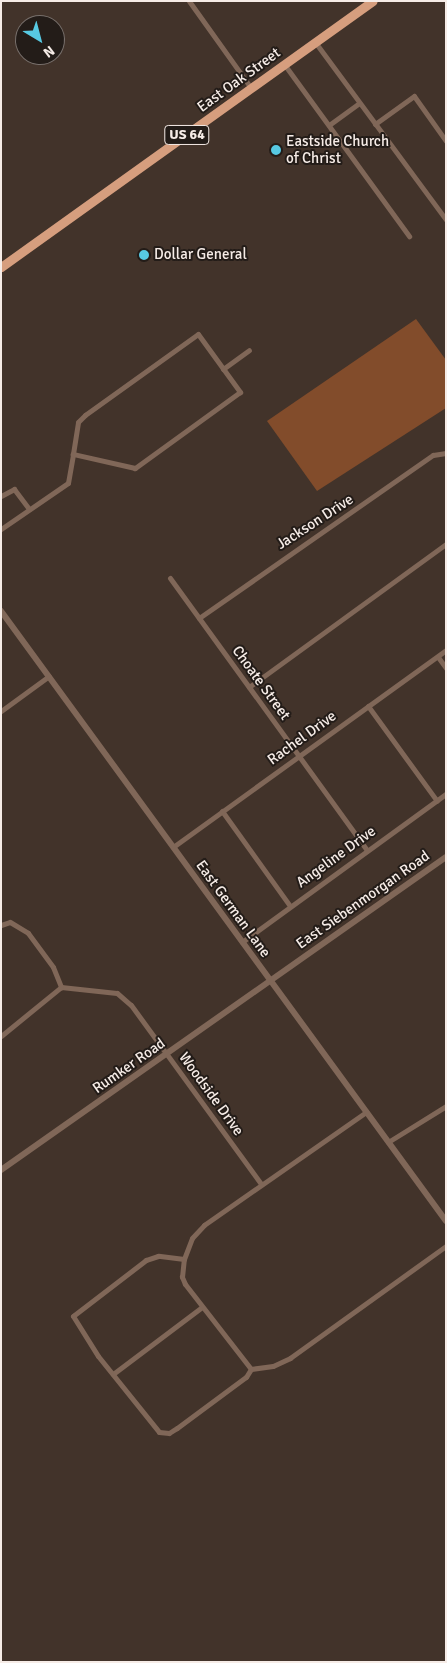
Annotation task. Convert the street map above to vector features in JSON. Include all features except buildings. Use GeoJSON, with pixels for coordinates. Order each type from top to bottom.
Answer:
{"type":"FeatureCollection","features":[{"type":"Feature","properties":{"kind":"highway","name":"East Oak Street"},"geometry":{"type":"LineString","coordinates":[[1,267],[372,1]]}},
{"type":"Feature","properties":{"kind":"street"},"geometry":{"type":"LineString","coordinates":[[188,1],[252,88]]}},
{"type":"Feature","properties":{"kind":"street"},"geometry":{"type":"LineString","coordinates":[[315,42],[446,220]]}},
{"type":"Feature","properties":{"kind":"street"},"geometry":{"type":"LineString","coordinates":[[284,64],[409,236]]}},
{"type":"Feature","properties":{"kind":"street"},"geometry":{"type":"LineString","coordinates":[[375,124],[414,96],[446,140]]}},
{"type":"Feature","properties":{"kind":"street"},"geometry":{"type":"LineString","coordinates":[[329,126],[359,103]]}},
{"type":"Feature","properties":{"kind":"street"},"geometry":{"type":"LineString","coordinates":[[1,529],[68,483],[78,422],[85,415],[198,334],[240,392],[135,468],[73,454]]}},
{"type":"Feature","properties":{"kind":"street"},"geometry":{"type":"LineString","coordinates":[[223,369],[249,350]]}},
{"type":"Feature","properties":{"kind":"street","name":"Jackson Drive"},"geometry":{"type":"LineString","coordinates":[[199,618],[432,455],[446,453]]}},
{"type":"Feature","properties":{"kind":"street"},"geometry":{"type":"LineString","coordinates":[[1,496],[14,489],[29,509]]}},
{"type":"Feature","properties":{"kind":"street"},"geometry":{"type":"LineString","coordinates":[[249,687],[446,544]]}},
{"type":"Feature","properties":{"kind":"street","name":"Choate Street"},"geometry":{"type":"LineString","coordinates":[[170,578],[367,850]]}},
{"type":"Feature","properties":{"kind":"street","name":"East German Lane"},"geometry":{"type":"LineString","coordinates":[[1,611],[446,1221]]}},
{"type":"Feature","properties":{"kind":"street","name":"Rachel Drive"},"geometry":{"type":"LineString","coordinates":[[173,847],[446,650]]}},
{"type":"Feature","properties":{"kind":"street"},"geometry":{"type":"LineString","coordinates":[[438,656],[446,668]]}},
{"type":"Feature","properties":{"kind":"street"},"geometry":{"type":"LineString","coordinates":[[1,711],[49,676]]}},
{"type":"Feature","properties":{"kind":"street"},"geometry":{"type":"LineString","coordinates":[[368,706],[437,800]]}},
{"type":"Feature","properties":{"kind":"street","name":"Angeline Drive"},"geometry":{"type":"LineString","coordinates":[[242,942],[446,794]]}},
{"type":"Feature","properties":{"kind":"street"},"geometry":{"type":"LineString","coordinates":[[222,811],[290,906]]}},
{"type":"Feature","properties":{"kind":"street","name":"East Siebenmorgan Road"},"geometry":{"type":"LineString","coordinates":[[269,980],[446,857]]}},
{"type":"Feature","properties":{"kind":"street"},"geometry":{"type":"LineString","coordinates":[[1,924],[10,922],[28,933],[53,967],[62,987],[1,1036]]}},
{"type":"Feature","properties":{"kind":"street","name":"Rumker Road"},"geometry":{"type":"LineString","coordinates":[[1,1170],[269,980]]}},
{"type":"Feature","properties":{"kind":"street","name":"Woodside Drive"},"geometry":{"type":"LineString","coordinates":[[62,987],[117,993],[131,1004],[261,1184]]}},
{"type":"Feature","properties":{"kind":"street"},"geometry":{"type":"LineString","coordinates":[[388,1142],[446,1106]]}},
{"type":"Feature","properties":{"kind":"street"},"geometry":{"type":"LineString","coordinates":[[251,1369],[202,1307],[182,1277],[184,1259],[192,1238],[204,1225],[366,1112]]}},
{"type":"Feature","properties":{"kind":"street"},"geometry":{"type":"LineString","coordinates":[[251,1369],[273,1366],[290,1358],[446,1246]]}},
{"type":"Feature","properties":{"kind":"street"},"geometry":{"type":"LineString","coordinates":[[184,1259],[158,1256],[146,1260],[73,1316],[112,1374],[155,1429],[169,1433],[246,1377],[251,1369]]}},
{"type":"Feature","properties":{"kind":"street"},"geometry":{"type":"LineString","coordinates":[[112,1374],[202,1307]]}},
{"type":"Feature","properties":{"kind":"shaded area"},"geometry":{"type":"Polygon","coordinates":[[[416,319],[446,360],[446,408],[317,491],[267,421],[416,319]]]}},
{"type":"Feature","properties":{"kind":"place","name":"Eastside Church of Christ"},"geometry":{"type":"Point","coordinates":[276,150]}},
{"type":"Feature","properties":{"kind":"place","name":"Dollar General"},"geometry":{"type":"Point","coordinates":[144,255]}}]}
